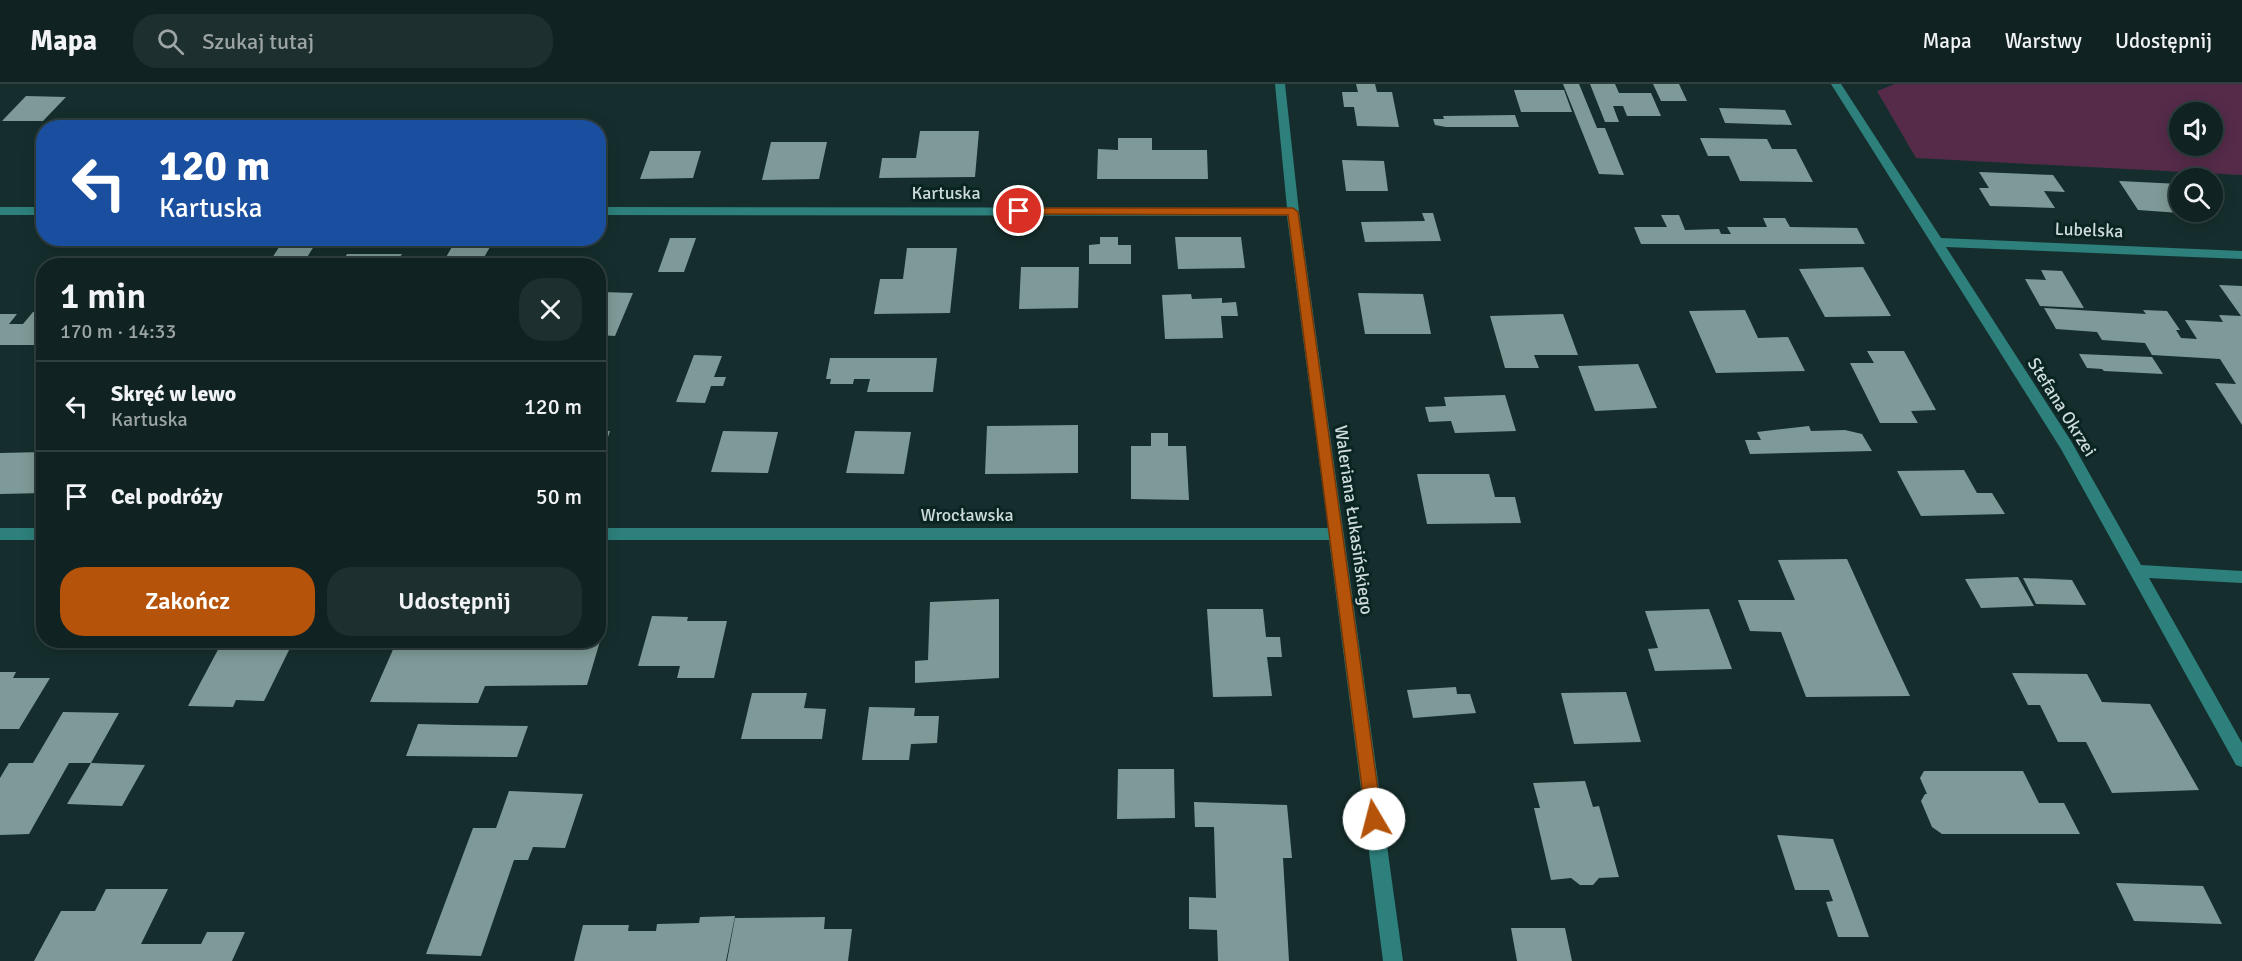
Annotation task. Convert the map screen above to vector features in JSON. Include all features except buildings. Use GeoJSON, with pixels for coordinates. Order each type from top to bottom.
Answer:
{"type":"FeatureCollection","features":[{"type":"Feature","properties":{"kind":"street","name":"Waleriana Łukasińskiego"},"geometry":{"type":"LineString","coordinates":[[1280,84],[1293,212],[1393,961]]}},
{"type":"Feature","properties":{"kind":"street","name":"Stefana Okrzei"},"geometry":{"type":"LineString","coordinates":[[1836,84],[2066,445],[2242,759]]}},
{"type":"Feature","properties":{"kind":"street"},"geometry":{"type":"LineString","coordinates":[[0,211],[36,211]]}},
{"type":"Feature","properties":{"kind":"street","name":"Kartuska"},"geometry":{"type":"LineString","coordinates":[[606,211],[1293,212]]}},
{"type":"Feature","properties":{"kind":"street","name":"Lubelska"},"geometry":{"type":"LineString","coordinates":[[1935,242],[2242,255]]}},
{"type":"Feature","properties":{"kind":"street"},"geometry":{"type":"LineString","coordinates":[[0,534],[36,534]]}},
{"type":"Feature","properties":{"kind":"street","name":"Wrocławska"},"geometry":{"type":"LineString","coordinates":[[606,534],[1336,534]]}},
{"type":"Feature","properties":{"kind":"street"},"geometry":{"type":"LineString","coordinates":[[2135,571],[2242,577]]}},
{"type":"Feature","properties":{"kind":"shaded area"},"geometry":{"type":"Polygon","coordinates":[[[1895,84],[2242,84],[2242,175],[2223,174],[2223,168],[2169,168],[2169,171],[1916,158],[1877,91],[1895,84]]]}},
{"type":"Feature","properties":{"kind":"route"},"geometry":{"type":"LineString","coordinates":[[1019,211],[1293,212],[1374,819]]}}]}
